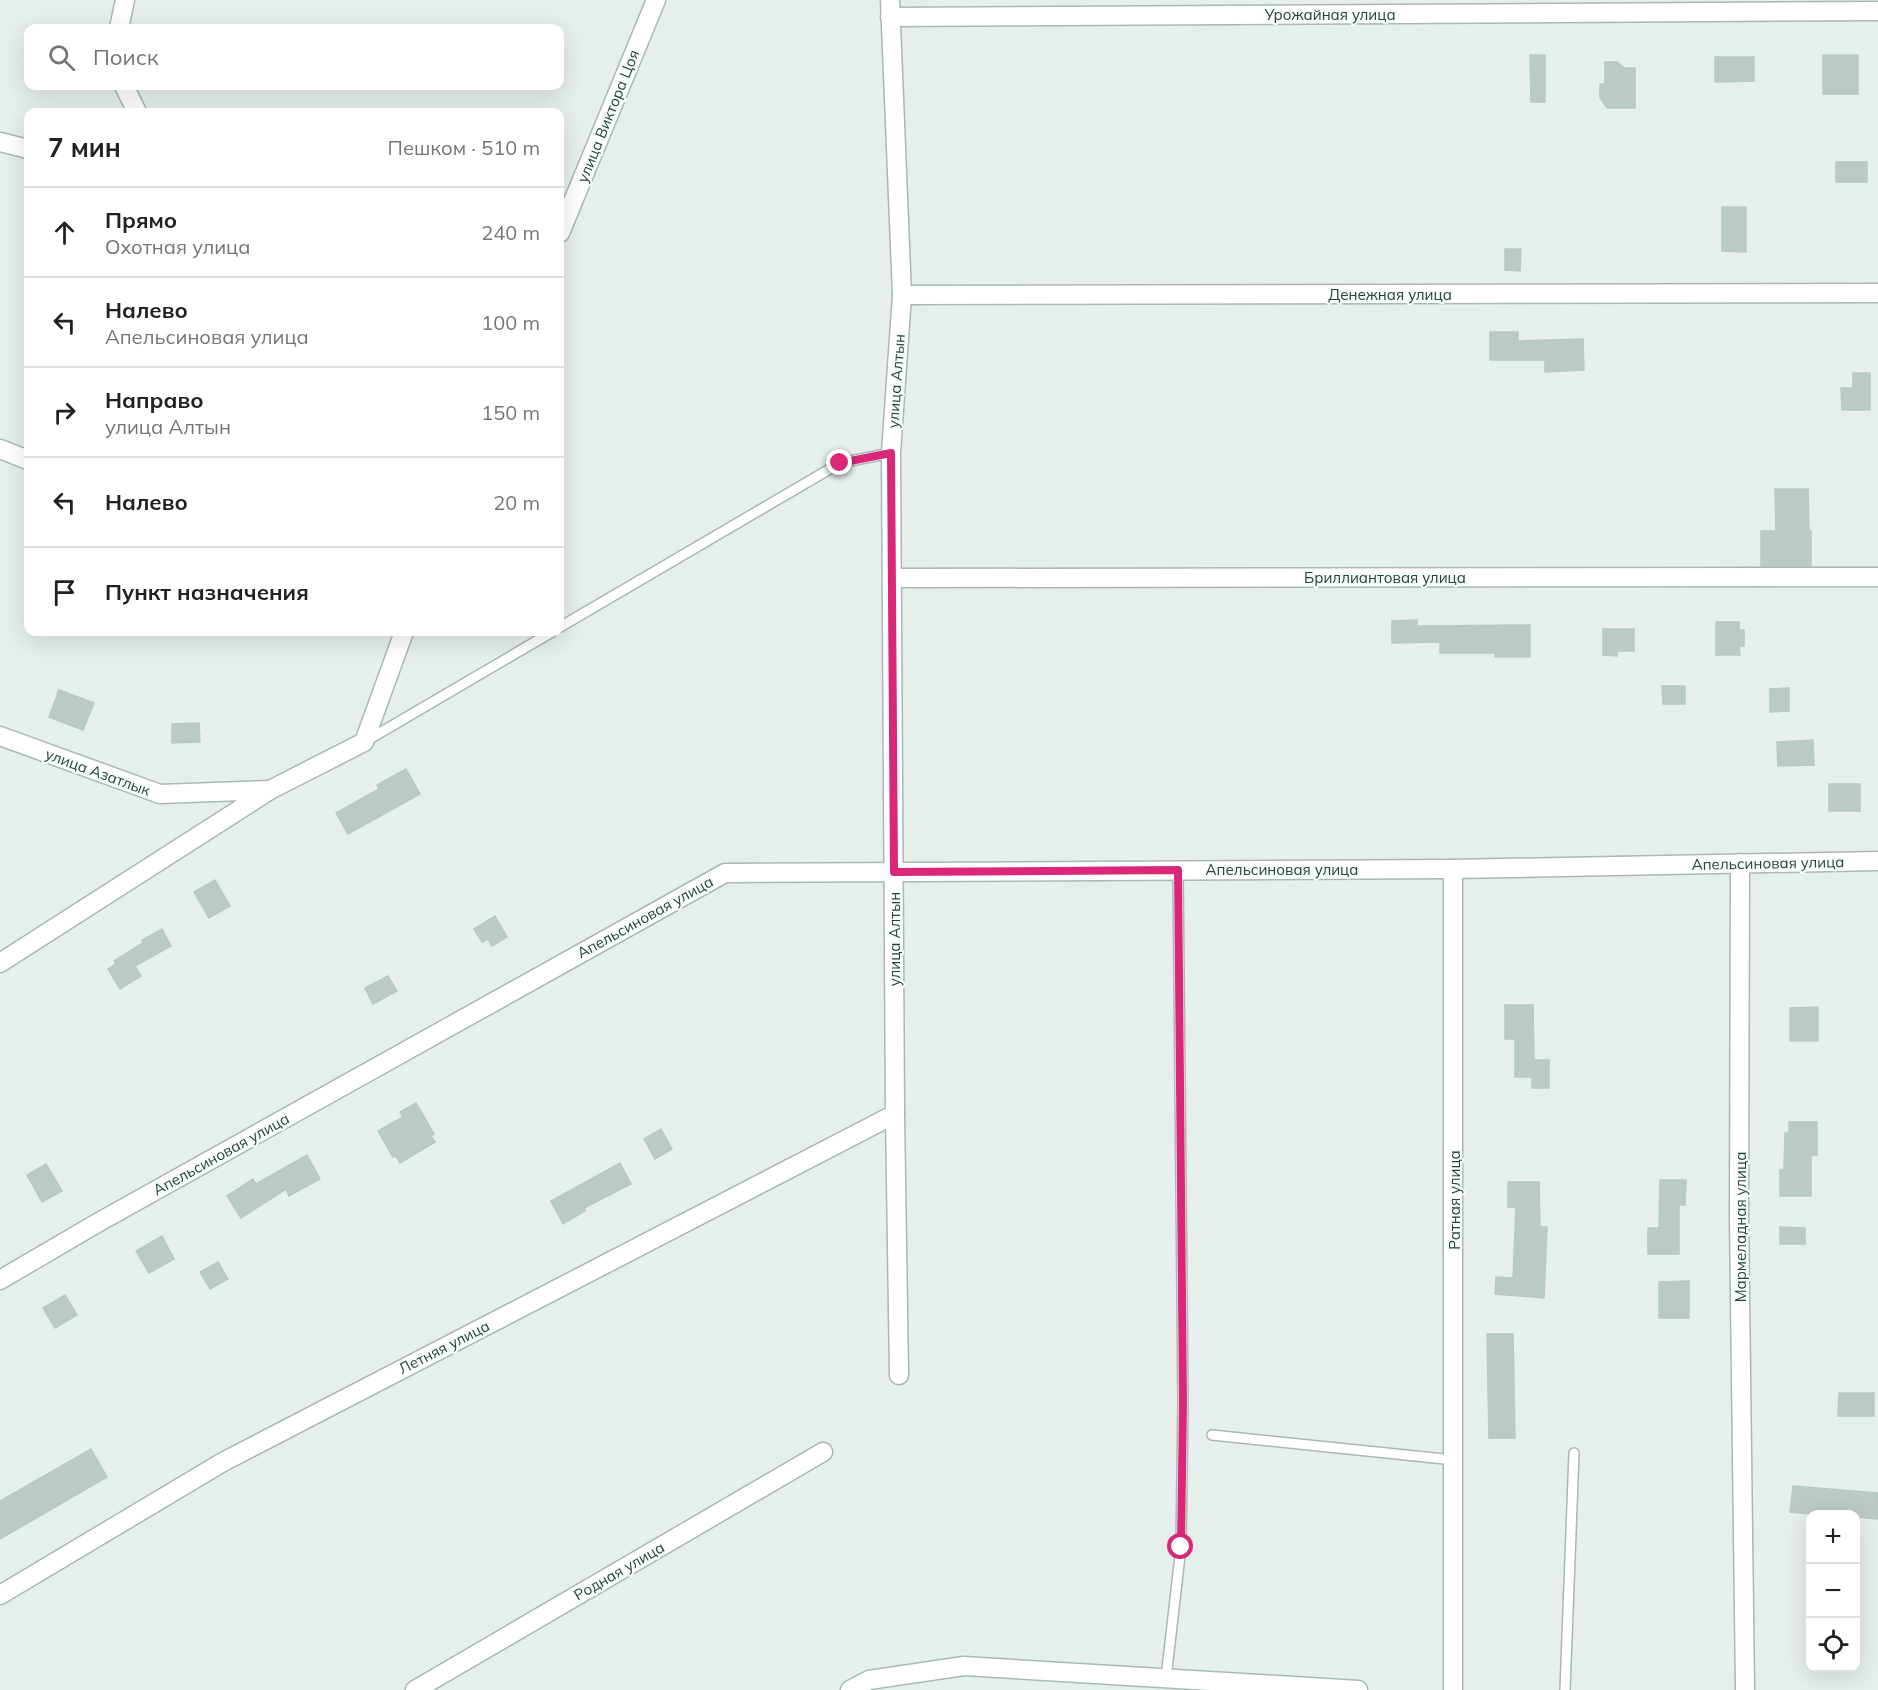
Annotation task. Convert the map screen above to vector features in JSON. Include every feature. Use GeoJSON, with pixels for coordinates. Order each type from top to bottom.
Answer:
{"type":"FeatureCollection","features":[{"type":"Feature","properties":{"kind":"street"},"geometry":{"type":"LineString","coordinates":[[120,24],[125,0]]}},
{"type":"Feature","properties":{"kind":"street","name":"улица Виктора Цоя"},"geometry":{"type":"LineString","coordinates":[[564,223],[656,0]]}},
{"type":"Feature","properties":{"kind":"street","name":"Урожайная улица"},"geometry":{"type":"LineString","coordinates":[[890,9],[1878,10]]}},
{"type":"Feature","properties":{"kind":"street","name":"улица Алтын"},"geometry":{"type":"LineString","coordinates":[[890,9],[902,295],[891,453],[899,1375]]}},
{"type":"Feature","properties":{"kind":"street"},"geometry":{"type":"LineString","coordinates":[[126,90],[135,108]]}},
{"type":"Feature","properties":{"kind":"street"},"geometry":{"type":"LineString","coordinates":[[0,142],[24,148]]}},
{"type":"Feature","properties":{"kind":"street","name":"Денежная улица"},"geometry":{"type":"LineString","coordinates":[[902,295],[1878,293]]}},
{"type":"Feature","properties":{"kind":"street"},"geometry":{"type":"LineString","coordinates":[[0,449],[24,458]]}},
{"type":"Feature","properties":{"kind":"street","name":"Бриллиантовая улица"},"geometry":{"type":"LineString","coordinates":[[893,578],[1878,577]]}},
{"type":"Feature","properties":{"kind":"street"},"geometry":{"type":"LineString","coordinates":[[4,961],[270,790],[364,742],[403,636]]}},
{"type":"Feature","properties":{"kind":"street","name":"улица Азатлык"},"geometry":{"type":"LineString","coordinates":[[0,736],[160,795],[270,790]]}},
{"type":"Feature","properties":{"kind":"street","name":"Апельсиновая улица"},"geometry":{"type":"LineString","coordinates":[[0,1280],[99,1222],[724,873],[1453,869],[1878,861]]}},
{"type":"Feature","properties":{"kind":"street","name":"Мармеладная улица"},"geometry":{"type":"LineString","coordinates":[[1740,863],[1739,1218],[1744,1690]]}},
{"type":"Feature","properties":{"kind":"street","name":"Ратная улица"},"geometry":{"type":"LineString","coordinates":[[1453,869],[1453,1690]]}},
{"type":"Feature","properties":{"kind":"street","name":"Летняя улица"},"geometry":{"type":"LineString","coordinates":[[0,1595],[223,1462],[895,1114]]}},
{"type":"Feature","properties":{"kind":"street","name":"Родная улица"},"geometry":{"type":"LineString","coordinates":[[416,1690],[823,1452]]}},
{"type":"Feature","properties":{"kind":"street"},"geometry":{"type":"LineString","coordinates":[[850,1690],[869,1680],[964,1666],[1358,1690]]}},
{"type":"Feature","properties":{"kind":"lane"},"geometry":{"type":"LineString","coordinates":[[564,625],[840,463],[891,453]]}},
{"type":"Feature","properties":{"kind":"lane"},"geometry":{"type":"LineString","coordinates":[[364,742],[545,636]]}},
{"type":"Feature","properties":{"kind":"lane"},"geometry":{"type":"LineString","coordinates":[[1166,1678],[1181,1547],[1183,1402],[1178,870]]}},
{"type":"Feature","properties":{"kind":"lane"},"geometry":{"type":"LineString","coordinates":[[1212,1435],[1454,1460]]}},
{"type":"Feature","properties":{"kind":"lane"},"geometry":{"type":"LineString","coordinates":[[1565,1690],[1574,1453]]}},
{"type":"Feature","properties":{"kind":"building"},"geometry":{"type":"Polygon","coordinates":[[[1530,55],[1545,55],[1545,102],[1531,102],[1530,55]]]}},
{"type":"Feature","properties":{"kind":"building"},"geometry":{"type":"Polygon","coordinates":[[[1823,55],[1858,55],[1858,94],[1823,94],[1823,55]]]}},
{"type":"Feature","properties":{"kind":"building"},"geometry":{"type":"Polygon","coordinates":[[[1715,57],[1754,57],[1754,81],[1715,82],[1715,57]]]}},
{"type":"Feature","properties":{"kind":"building"},"geometry":{"type":"Polygon","coordinates":[[[1605,62],[1617,62],[1624,68],[1635,68],[1635,108],[1607,108],[1600,98],[1600,84],[1605,84],[1605,62]]]}},
{"type":"Feature","properties":{"kind":"building"},"geometry":{"type":"Polygon","coordinates":[[[1836,162],[1867,162],[1867,182],[1836,182],[1836,162]]]}},
{"type":"Feature","properties":{"kind":"building"},"geometry":{"type":"Polygon","coordinates":[[[1722,207],[1746,207],[1746,252],[1722,251],[1722,207]]]}},
{"type":"Feature","properties":{"kind":"building"},"geometry":{"type":"Polygon","coordinates":[[[1505,249],[1521,249],[1520,271],[1505,270],[1505,249]]]}},
{"type":"Feature","properties":{"kind":"building"},"geometry":{"type":"Polygon","coordinates":[[[1490,332],[1518,332],[1518,341],[1583,339],[1584,370],[1545,372],[1545,360],[1490,360],[1490,332]]]}},
{"type":"Feature","properties":{"kind":"building"},"geometry":{"type":"Polygon","coordinates":[[[1853,373],[1870,373],[1870,410],[1842,410],[1841,388],[1853,388],[1853,373]]]}},
{"type":"Feature","properties":{"kind":"building"},"geometry":{"type":"Polygon","coordinates":[[[1775,489],[1808,489],[1811,566],[1761,566],[1761,531],[1776,531],[1775,489]]]}},
{"type":"Feature","properties":{"kind":"building"},"geometry":{"type":"Polygon","coordinates":[[[1417,620],[1417,626],[1530,625],[1530,657],[1495,657],[1495,653],[1440,653],[1440,642],[1392,643],[1392,621],[1417,620]]]}},
{"type":"Feature","properties":{"kind":"building"},"geometry":{"type":"Polygon","coordinates":[[[1716,622],[1739,622],[1739,630],[1744,630],[1744,646],[1739,646],[1740,655],[1716,655],[1716,622]]]}},
{"type":"Feature","properties":{"kind":"building"},"geometry":{"type":"Polygon","coordinates":[[[1603,629],[1634,629],[1634,651],[1617,651],[1617,656],[1603,655],[1603,629]]]}},
{"type":"Feature","properties":{"kind":"building"},"geometry":{"type":"Polygon","coordinates":[[[1662,686],[1685,686],[1685,704],[1663,704],[1662,686]]]}},
{"type":"Feature","properties":{"kind":"building"},"geometry":{"type":"Polygon","coordinates":[[[1789,688],[1789,711],[1770,712],[1770,689],[1789,688]]]}},
{"type":"Feature","properties":{"kind":"building"},"geometry":{"type":"Polygon","coordinates":[[[59,690],[94,703],[83,730],[49,717],[59,690]]]}},
{"type":"Feature","properties":{"kind":"building"},"geometry":{"type":"Polygon","coordinates":[[[199,723],[200,742],[172,743],[172,724],[199,723]]]}},
{"type":"Feature","properties":{"kind":"building"},"geometry":{"type":"Polygon","coordinates":[[[1813,740],[1814,765],[1778,766],[1777,742],[1813,740]]]}},
{"type":"Feature","properties":{"kind":"building"},"geometry":{"type":"Polygon","coordinates":[[[406,769],[420,794],[348,834],[336,813],[379,789],[377,785],[406,769]]]}},
{"type":"Feature","properties":{"kind":"building"},"geometry":{"type":"Polygon","coordinates":[[[1829,784],[1860,784],[1860,811],[1829,811],[1829,784]]]}},
{"type":"Feature","properties":{"kind":"building"},"geometry":{"type":"Polygon","coordinates":[[[215,880],[230,906],[209,918],[194,892],[215,880]]]}},
{"type":"Feature","properties":{"kind":"building"},"geometry":{"type":"Polygon","coordinates":[[[495,916],[507,937],[492,946],[488,939],[482,942],[474,929],[495,916]]]}},
{"type":"Feature","properties":{"kind":"building"},"geometry":{"type":"Polygon","coordinates":[[[162,929],[171,946],[135,966],[141,976],[120,989],[108,969],[116,964],[114,961],[143,943],[142,940],[162,929]]]}},
{"type":"Feature","properties":{"kind":"building"},"geometry":{"type":"Polygon","coordinates":[[[388,976],[397,991],[373,1004],[365,988],[388,976]]]}},
{"type":"Feature","properties":{"kind":"building"},"geometry":{"type":"Polygon","coordinates":[[[1505,1005],[1533,1005],[1534,1060],[1549,1060],[1549,1088],[1532,1088],[1532,1077],[1515,1077],[1515,1039],[1505,1039],[1505,1005]]]}},
{"type":"Feature","properties":{"kind":"building"},"geometry":{"type":"Polygon","coordinates":[[[1818,1007],[1818,1041],[1790,1041],[1790,1008],[1818,1007]]]}},
{"type":"Feature","properties":{"kind":"building"},"geometry":{"type":"Polygon","coordinates":[[[416,1103],[434,1134],[431,1136],[435,1142],[400,1163],[396,1156],[393,1157],[378,1131],[403,1117],[400,1112],[416,1103]]]}},
{"type":"Feature","properties":{"kind":"building"},"geometry":{"type":"Polygon","coordinates":[[[1789,1122],[1817,1122],[1817,1155],[1811,1155],[1811,1196],[1780,1196],[1780,1170],[1784,1170],[1785,1133],[1789,1133],[1789,1122]]]}},
{"type":"Feature","properties":{"kind":"building"},"geometry":{"type":"Polygon","coordinates":[[[661,1129],[672,1149],[655,1159],[644,1139],[661,1129]]]}},
{"type":"Feature","properties":{"kind":"building"},"geometry":{"type":"Polygon","coordinates":[[[307,1155],[320,1179],[289,1196],[286,1189],[241,1218],[227,1196],[253,1179],[256,1184],[307,1155]]]}},
{"type":"Feature","properties":{"kind":"building"},"geometry":{"type":"Polygon","coordinates":[[[620,1163],[631,1184],[584,1208],[585,1211],[563,1224],[551,1201],[620,1163]]]}},
{"type":"Feature","properties":{"kind":"building"},"geometry":{"type":"Polygon","coordinates":[[[46,1164],[62,1191],[42,1202],[27,1175],[46,1164]]]}},
{"type":"Feature","properties":{"kind":"building"},"geometry":{"type":"Polygon","coordinates":[[[1660,1180],[1686,1180],[1685,1205],[1679,1205],[1679,1254],[1648,1254],[1648,1228],[1659,1228],[1660,1180]]]}},
{"type":"Feature","properties":{"kind":"building"},"geometry":{"type":"Polygon","coordinates":[[[1508,1182],[1539,1182],[1540,1227],[1547,1227],[1544,1298],[1495,1294],[1496,1277],[1513,1278],[1516,1207],[1508,1207],[1508,1182]]]}},
{"type":"Feature","properties":{"kind":"building"},"geometry":{"type":"Polygon","coordinates":[[[1780,1227],[1805,1228],[1805,1244],[1780,1244],[1780,1227]]]}},
{"type":"Feature","properties":{"kind":"building"},"geometry":{"type":"Polygon","coordinates":[[[162,1236],[174,1259],[149,1273],[136,1251],[162,1236]]]}},
{"type":"Feature","properties":{"kind":"building"},"geometry":{"type":"Polygon","coordinates":[[[218,1262],[228,1279],[210,1289],[200,1272],[218,1262]]]}},
{"type":"Feature","properties":{"kind":"building"},"geometry":{"type":"Polygon","coordinates":[[[1689,1281],[1689,1318],[1659,1318],[1659,1282],[1689,1281]]]}},
{"type":"Feature","properties":{"kind":"building"},"geometry":{"type":"Polygon","coordinates":[[[65,1295],[77,1315],[55,1328],[43,1308],[65,1295]]]}},
{"type":"Feature","properties":{"kind":"building"},"geometry":{"type":"Polygon","coordinates":[[[1487,1334],[1513,1334],[1515,1438],[1489,1438],[1487,1334]]]}},
{"type":"Feature","properties":{"kind":"building"},"geometry":{"type":"Polygon","coordinates":[[[1839,1393],[1874,1393],[1874,1416],[1838,1416],[1839,1393]]]}},
{"type":"Feature","properties":{"kind":"building"},"geometry":{"type":"Polygon","coordinates":[[[91,1449],[107,1477],[0,1539],[0,1501],[91,1449]]]}},
{"type":"Feature","properties":{"kind":"building"},"geometry":{"type":"Polygon","coordinates":[[[1793,1486],[1878,1493],[1878,1519],[1860,1517],[1860,1510],[1806,1510],[1806,1514],[1790,1512],[1793,1486]]]}},
{"type":"Feature","properties":{"kind":"route"},"geometry":{"type":"LineString","coordinates":[[840,463],[891,453],[894,872],[1178,870],[1183,1402],[1181,1547]]}}]}
